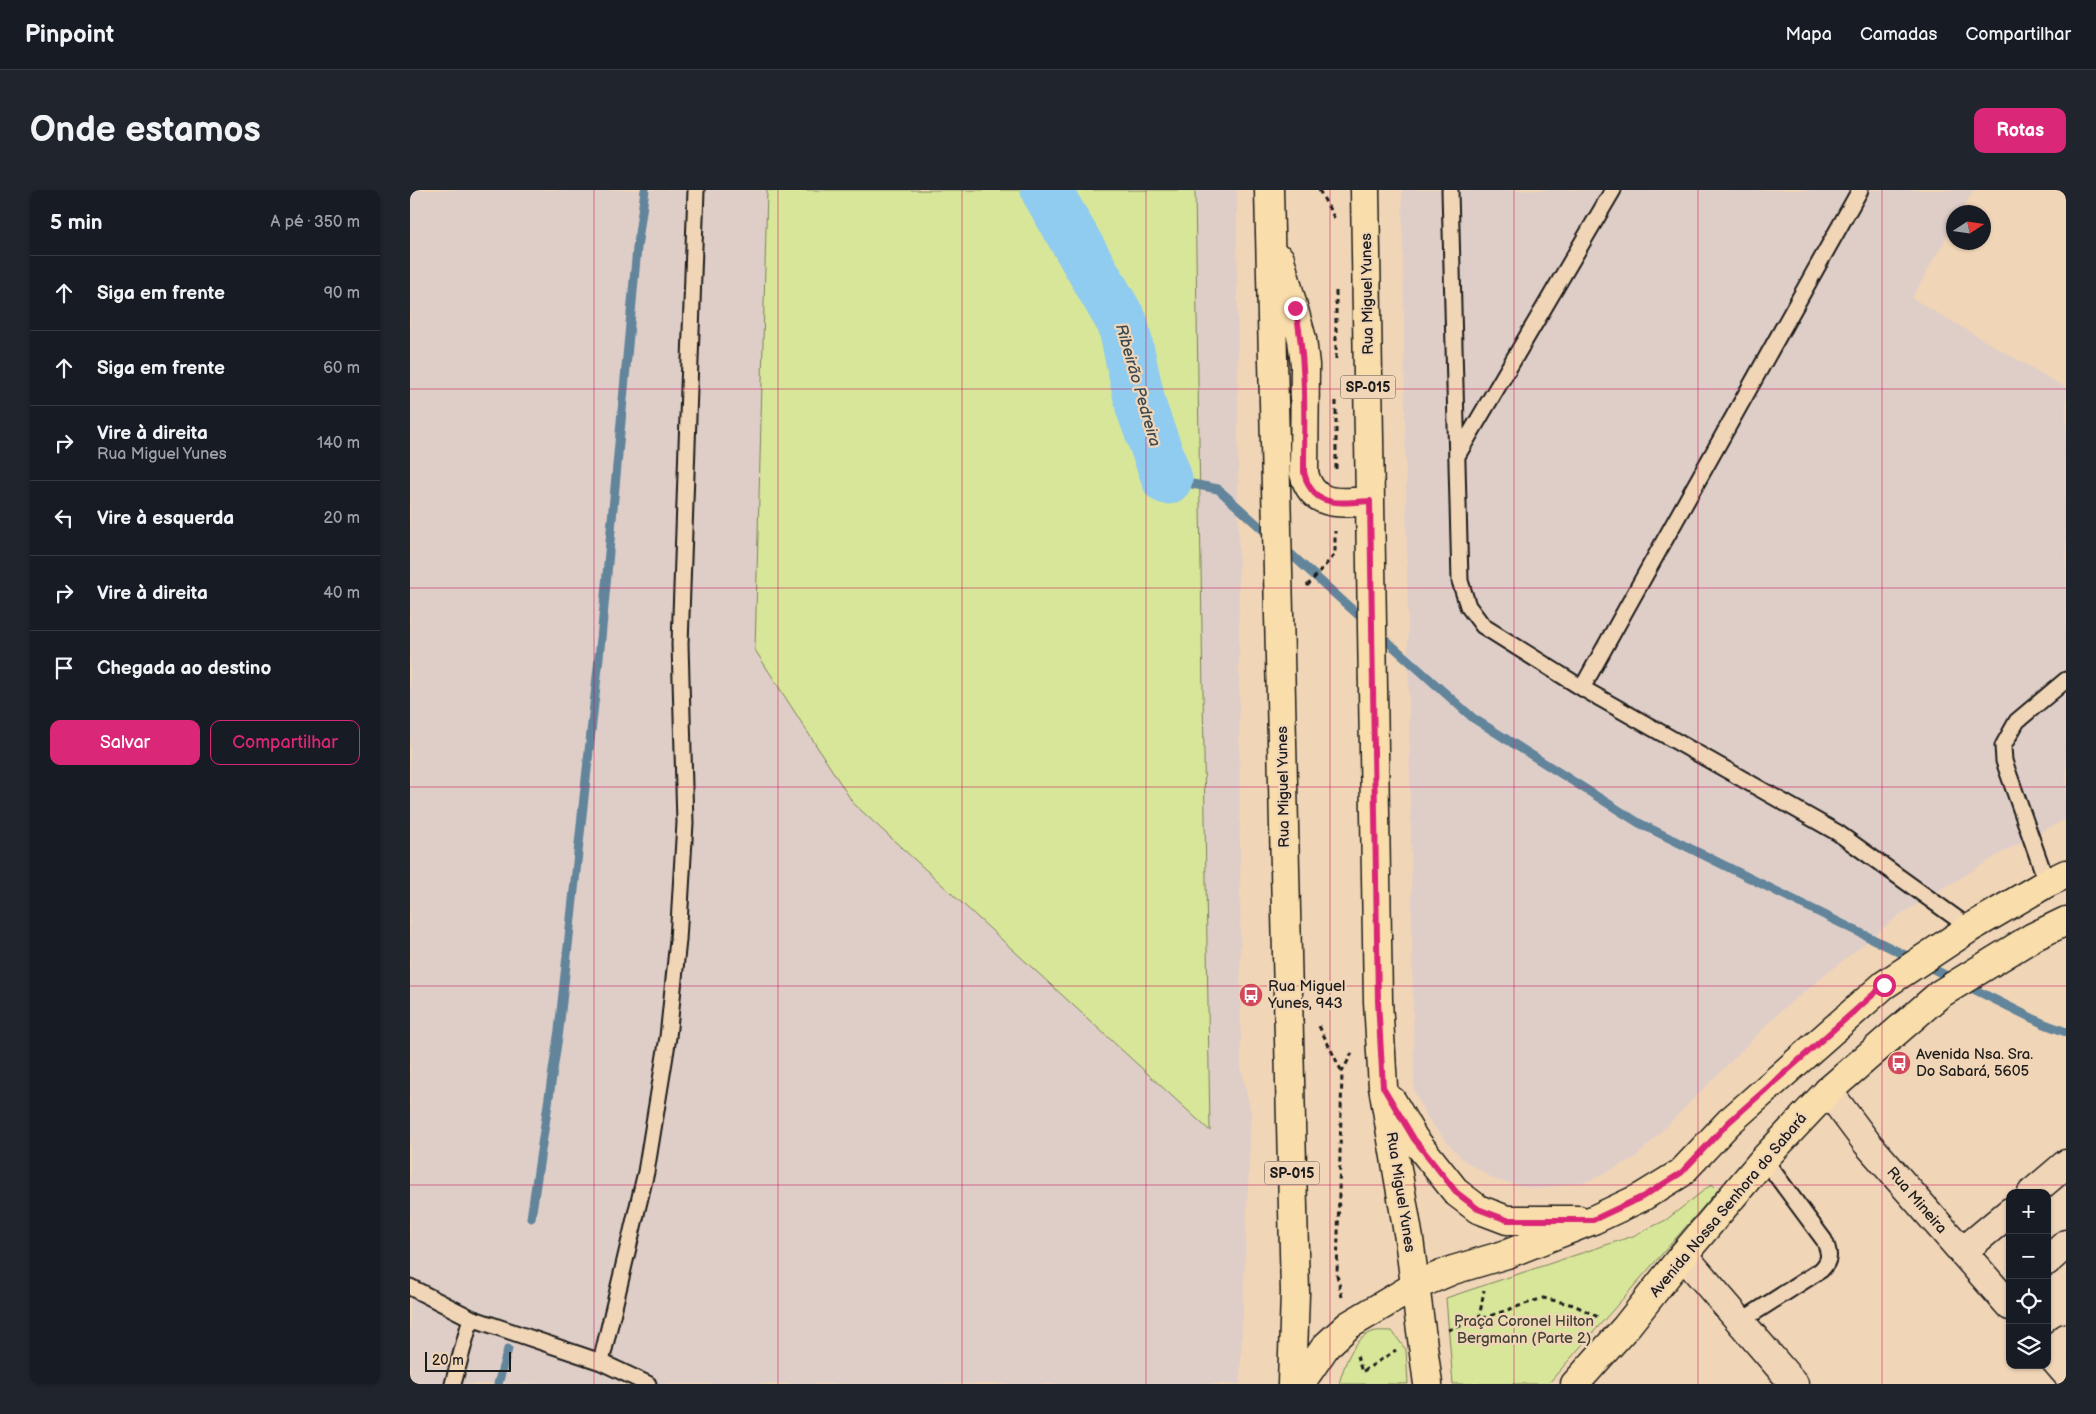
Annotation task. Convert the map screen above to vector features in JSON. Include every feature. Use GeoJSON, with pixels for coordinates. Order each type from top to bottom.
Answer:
{"type":"FeatureCollection","features":[{"type":"Feature","properties":{"kind":"main road","name":"Rua Miguel Yunes"},"geometry":{"type":"LineString","coordinates":[[1269,190],[1295,1292],[1292,1384]]}},
{"type":"Feature","properties":{"kind":"main road","name":"Rua Miguel Yunes"},"geometry":{"type":"LineString","coordinates":[[1365,190],[1378,992],[1383,1087],[1409,1240],[1428,1384]]}},
{"type":"Feature","properties":{"kind":"main road"},"geometry":{"type":"LineString","coordinates":[[1270,224],[1295,308],[1302,339],[1304,365],[1304,472],[1307,485],[1313,493],[1335,504],[1370,501]]}},
{"type":"Feature","properties":{"kind":"main road"},"geometry":{"type":"LineString","coordinates":[[1300,1384],[1326,1346],[1349,1325],[1415,1286],[1453,1270],[1507,1254],[1593,1220],[1642,1197],[1681,1173],[1729,1122],[1884,985],[1970,928],[2056,878]]}},
{"type":"Feature","properties":{"kind":"main road","name":"Avenida Nossa Senhora do Sabará"},"geometry":{"type":"LineString","coordinates":[[1575,1384],[1626,1327],[1683,1255],[1764,1159],[1828,1090],[1940,994],[2033,937],[2066,921]]}},
{"type":"Feature","properties":{"kind":"main road"},"geometry":{"type":"LineString","coordinates":[[1383,1087],[1414,1139],[1457,1193],[1478,1209],[1507,1220],[1593,1220]]}},
{"type":"Feature","properties":{"kind":"street","name":"Rua Mineira"},"geometry":{"type":"LineString","coordinates":[[1828,1090],[1867,1143],[1962,1252],[2006,1297]]}},
{"type":"Feature","properties":{"kind":"street"},"geometry":{"type":"LineString","coordinates":[[2037,1189],[2066,1164]]}},
{"type":"Feature","properties":{"kind":"street"},"geometry":{"type":"LineString","coordinates":[[1962,1252],[2006,1215]]}},
{"type":"Feature","properties":{"kind":"street"},"geometry":{"type":"LineString","coordinates":[[2051,1257],[2066,1244]]}},
{"type":"Feature","properties":{"kind":"street"},"geometry":{"type":"LineString","coordinates":[[1683,1255],[1794,1384]]}},
{"type":"Feature","properties":{"kind":"street"},"geometry":{"type":"LineString","coordinates":[[2054,1348],[2066,1373]]}},
{"type":"Feature","properties":{"kind":"lane"},"geometry":{"type":"LineString","coordinates":[[601,1362],[646,1172],[668,1037],[678,940],[685,823],[680,644],[696,190]]}},
{"type":"Feature","properties":{"kind":"lane"},"geometry":{"type":"LineString","coordinates":[[1450,190],[1460,581],[1468,606],[1483,626],[1582,688],[1838,833],[1970,928]]}},
{"type":"Feature","properties":{"kind":"lane"},"geometry":{"type":"LineString","coordinates":[[1457,456],[1613,190]]}},
{"type":"Feature","properties":{"kind":"lane"},"geometry":{"type":"LineString","coordinates":[[1582,688],[1860,190]]}},
{"type":"Feature","properties":{"kind":"lane"},"geometry":{"type":"LineString","coordinates":[[2056,878],[2004,762],[2003,746],[2017,721],[2066,680]]}},
{"type":"Feature","properties":{"kind":"lane"},"geometry":{"type":"LineString","coordinates":[[1741,1321],[1821,1270],[1828,1262],[1829,1251],[1824,1240],[1764,1159]]}},
{"type":"Feature","properties":{"kind":"lane"},"geometry":{"type":"LineString","coordinates":[[410,1287],[471,1318],[601,1362],[648,1384]]}},
{"type":"Feature","properties":{"kind":"lane"},"geometry":{"type":"LineString","coordinates":[[453,1384],[471,1318]]}},
{"type":"Feature","properties":{"kind":"path"},"geometry":{"type":"LineString","coordinates":[[1319,190],[1336,221],[1336,231]]}},
{"type":"Feature","properties":{"kind":"path"},"geometry":{"type":"LineString","coordinates":[[1336,289],[1336,366]]}},
{"type":"Feature","properties":{"kind":"path"},"geometry":{"type":"LineString","coordinates":[[1336,395],[1336,472]]}},
{"type":"Feature","properties":{"kind":"path"},"geometry":{"type":"LineString","coordinates":[[1335,530],[1335,554]]}},
{"type":"Feature","properties":{"kind":"path"},"geometry":{"type":"LineString","coordinates":[[1337,1275],[1342,1072]]}},
{"type":"Feature","properties":{"kind":"path"},"geometry":{"type":"LineString","coordinates":[[1454,1328],[1543,1298],[1574,1305],[1610,1322],[1626,1327]]}},
{"type":"Feature","properties":{"kind":"path"},"geometry":{"type":"LineString","coordinates":[[1358,1358],[1362,1372],[1396,1350]]}},
{"type":"Feature","properties":{"kind":"shaded area"},"geometry":{"type":"Polygon","coordinates":[[[410,190],[1237,190],[1241,1068],[1251,1113],[1240,1384],[410,1384],[410,190]]]}},
{"type":"Feature","properties":{"kind":"shaded area"},"geometry":{"type":"Polygon","coordinates":[[[1402,190],[1974,190],[1965,205],[1946,205],[1946,238],[1912,298],[2066,388],[2066,819],[2005,851],[1901,914],[1782,1010],[1635,1158],[1589,1181],[1537,1189],[1495,1180],[1461,1158],[1427,1118],[1414,1091],[1402,190]]]}},
{"type":"Feature","properties":{"kind":"green space"},"geometry":{"type":"Polygon","coordinates":[[[767,190],[1195,190],[1210,1131],[853,803],[755,650],[767,190]]]}},
{"type":"Feature","properties":{"kind":"green space","name":"Praça Coronel Hilton Bergmann (Parte 2)"},"geometry":{"type":"Polygon","coordinates":[[[1712,1184],[1718,1190],[1548,1384],[1453,1384],[1446,1298],[1633,1236],[1666,1220],[1712,1184]]]}},
{"type":"Feature","properties":{"kind":"green space"},"geometry":{"type":"Polygon","coordinates":[[[1392,1331],[1406,1350],[1408,1384],[1339,1384],[1346,1362],[1359,1341],[1372,1332],[1392,1331]]]}},
{"type":"Feature","properties":{"kind":"waterway"},"geometry":{"type":"LineString","coordinates":[[531,1218],[559,1030],[601,639],[637,248],[645,190]]}},
{"type":"Feature","properties":{"kind":"waterway","name":"Ribeirão Pedreira"},"geometry":{"type":"LineString","coordinates":[[1046,190],[1123,324],[1141,407],[1167,479]]}},
{"type":"Feature","properties":{"kind":"waterway"},"geometry":{"type":"LineString","coordinates":[[1167,479],[1218,489],[1271,537]]}},
{"type":"Feature","properties":{"kind":"waterway"},"geometry":{"type":"LineString","coordinates":[[1283,547],[1366,622]]}},
{"type":"Feature","properties":{"kind":"waterway"},"geometry":{"type":"LineString","coordinates":[[1378,633],[1473,718],[1639,823],[2042,1023],[2066,1032]]}},
{"type":"Feature","properties":{"kind":"waterway"},"geometry":{"type":"LineString","coordinates":[[498,1384],[508,1349]]}},
{"type":"Feature","properties":{"kind":"place","name":"Rua Miguel Yunes, 943"},"geometry":{"type":"Point","coordinates":[1251,995]}},
{"type":"Feature","properties":{"kind":"place","name":"Avenida Nsa. Sra. Do Sabará, 5605"},"geometry":{"type":"Point","coordinates":[1899,1063]}},
{"type":"Feature","properties":{"kind":"route"},"geometry":{"type":"LineString","coordinates":[[1295,308],[1302,339],[1304,365],[1304,472],[1307,485],[1313,493],[1335,504],[1370,501],[1378,1001],[1383,1087],[1414,1139],[1457,1193],[1478,1209],[1507,1220],[1593,1220],[1642,1197],[1681,1173],[1729,1122],[1884,985]]}}]}
